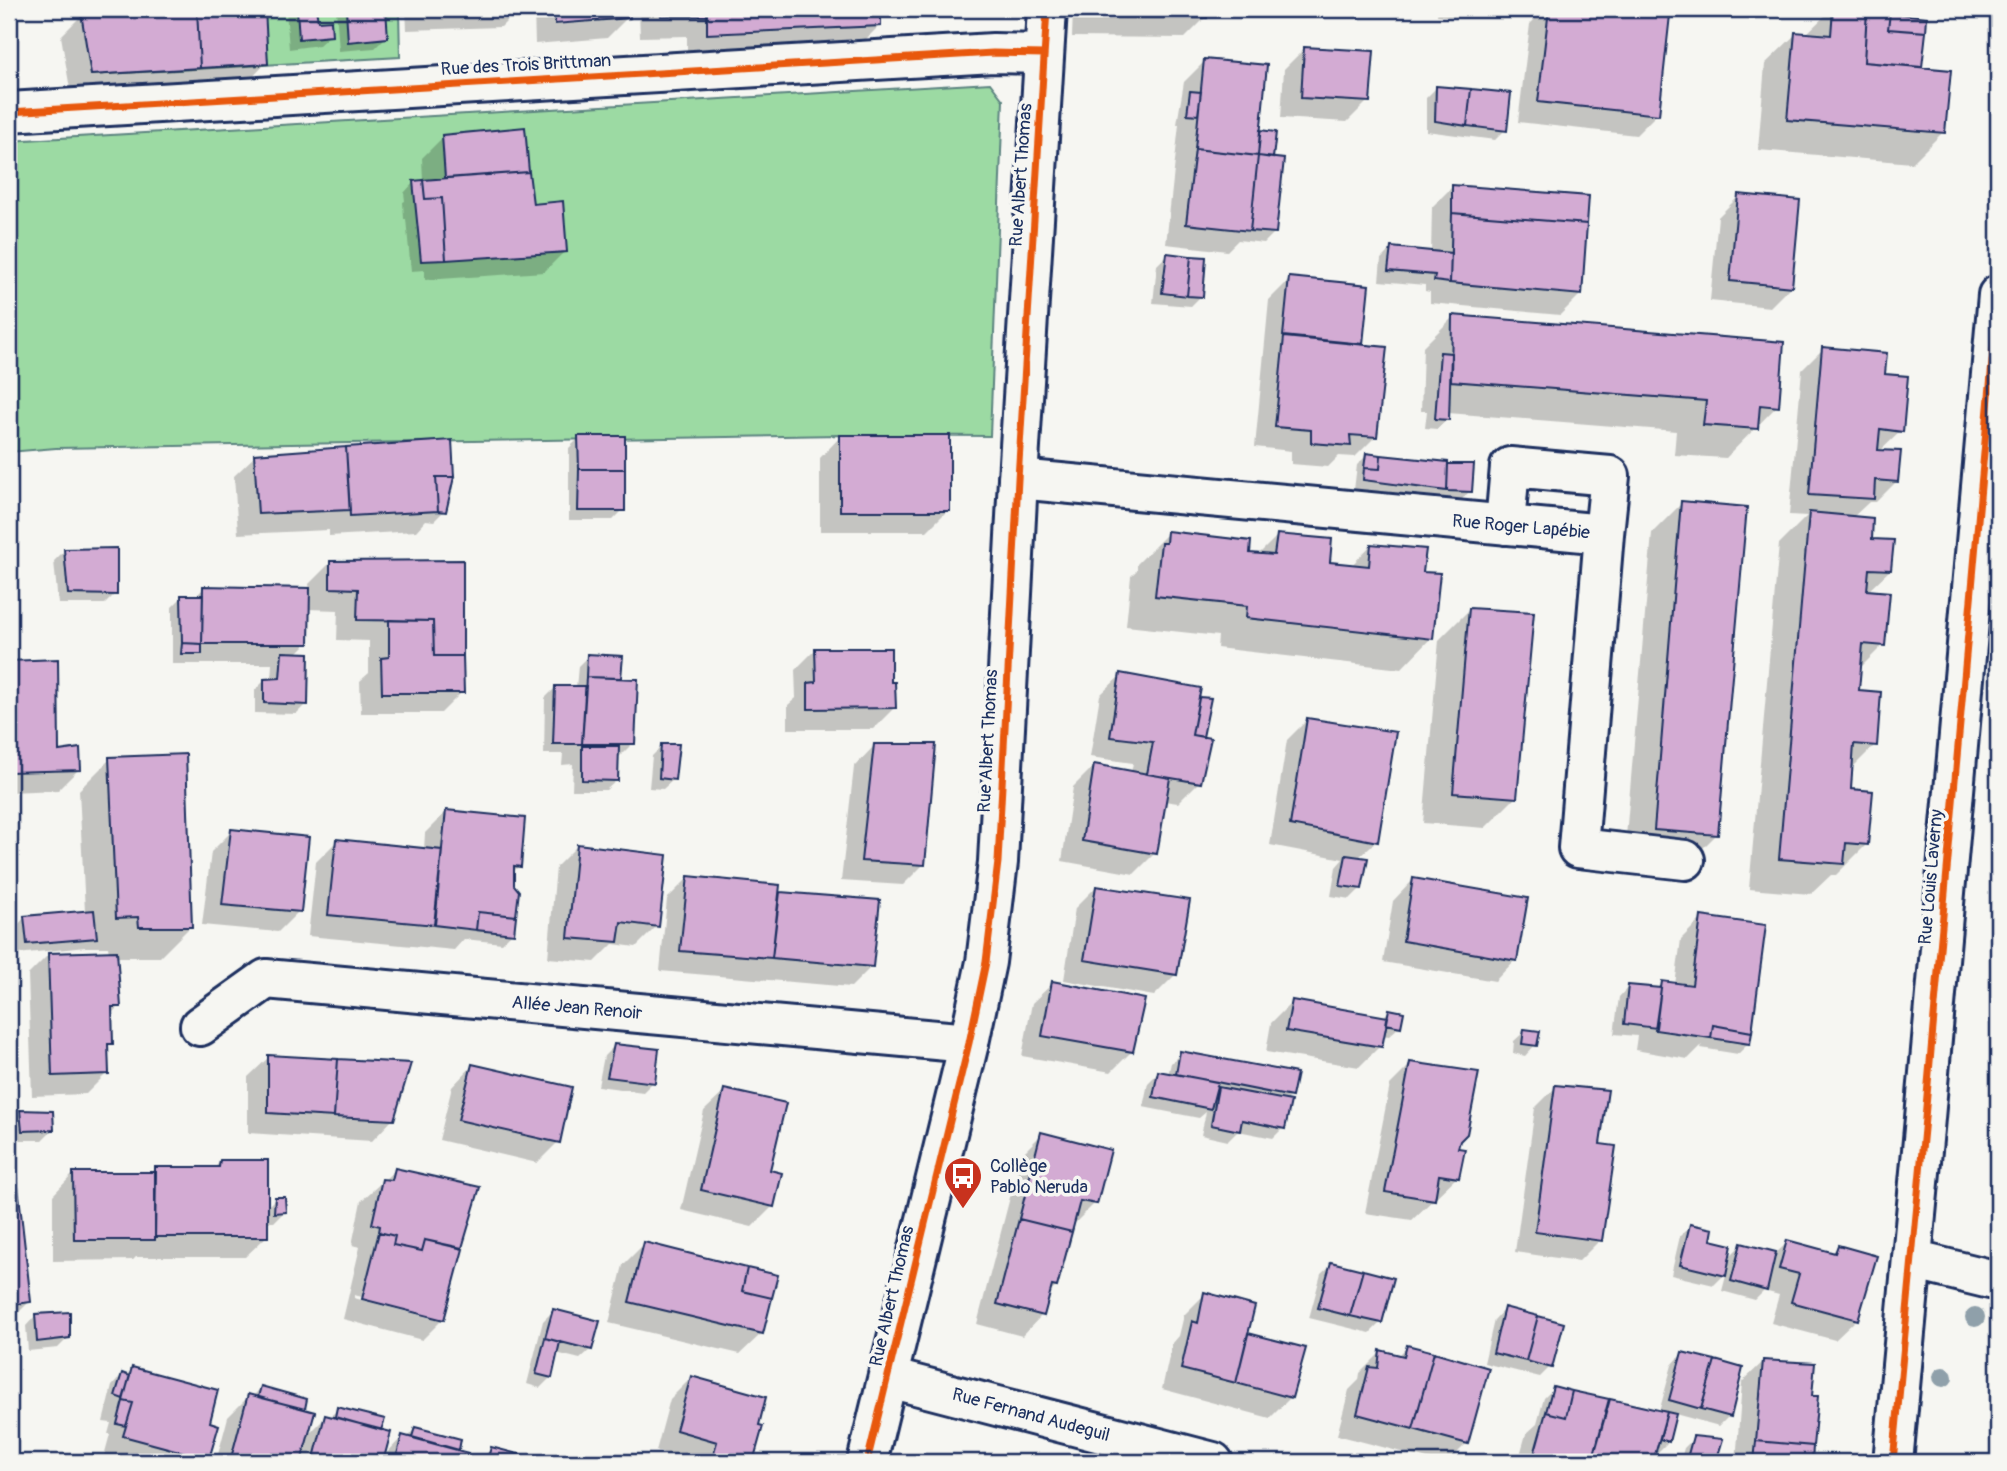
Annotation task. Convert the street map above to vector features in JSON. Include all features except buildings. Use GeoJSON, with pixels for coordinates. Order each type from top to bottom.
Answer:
{"type":"FeatureCollection","features":[{"type":"Feature","properties":{"kind":"street","name":"Rue Albert Thomas"},"geometry":{"type":"LineString","coordinates":[[867,1462],[969,1043],[986,962],[998,862],[1047,9]]}},
{"type":"Feature","properties":{"kind":"street","name":"Rue des Trois Brittman"},"geometry":{"type":"LineString","coordinates":[[9,113],[993,52],[1044,54]]}},
{"type":"Feature","properties":{"kind":"street","name":"Rue Louis Laverny"},"geometry":{"type":"LineString","coordinates":[[1893,1462],[1998,295]]}},
{"type":"Feature","properties":{"kind":"street"},"geometry":{"type":"LineString","coordinates":[[1506,525],[1510,467],[1610,476],[1605,534]]}},
{"type":"Feature","properties":{"kind":"street","name":"Rue Roger Lapébie"},"geometry":{"type":"LineString","coordinates":[[1018,479],[1605,534],[1578,848],[1685,860]]}},
{"type":"Feature","properties":{"kind":"street","name":"Allée Jean Renoir"},"geometry":{"type":"LineString","coordinates":[[200,1026],[266,979],[969,1043]]}},
{"type":"Feature","properties":{"kind":"street"},"geometry":{"type":"LineString","coordinates":[[1912,1260],[1998,1281]]}},
{"type":"Feature","properties":{"kind":"street","name":"Rue Fernand Audeguil"},"geometry":{"type":"LineString","coordinates":[[889,1378],[1213,1462]]}},
{"type":"Feature","properties":{"kind":"green space"},"geometry":{"type":"Polygon","coordinates":[[[82,9],[399,9],[400,57],[91,75],[82,9]]]}},
{"type":"Feature","properties":{"kind":"green space"},"geometry":{"type":"Polygon","coordinates":[[[990,83],[1003,100],[990,436],[840,435],[56,448],[9,452],[9,141],[990,83]]]}},
{"type":"Feature","properties":{"kind":"cycle path"},"geometry":{"type":"LineString","coordinates":[[867,1462],[969,1043],[986,962],[998,862],[1047,9]]}},
{"type":"Feature","properties":{"kind":"cycle path"},"geometry":{"type":"LineString","coordinates":[[9,112],[993,53],[1044,54]]}},
{"type":"Feature","properties":{"kind":"cycle path"},"geometry":{"type":"LineString","coordinates":[[1893,1462],[1998,295]]}},
{"type":"Feature","properties":{"kind":"place","name":"Collège Pablo Neruda"},"geometry":{"type":"Point","coordinates":[963,1210]}}]}
